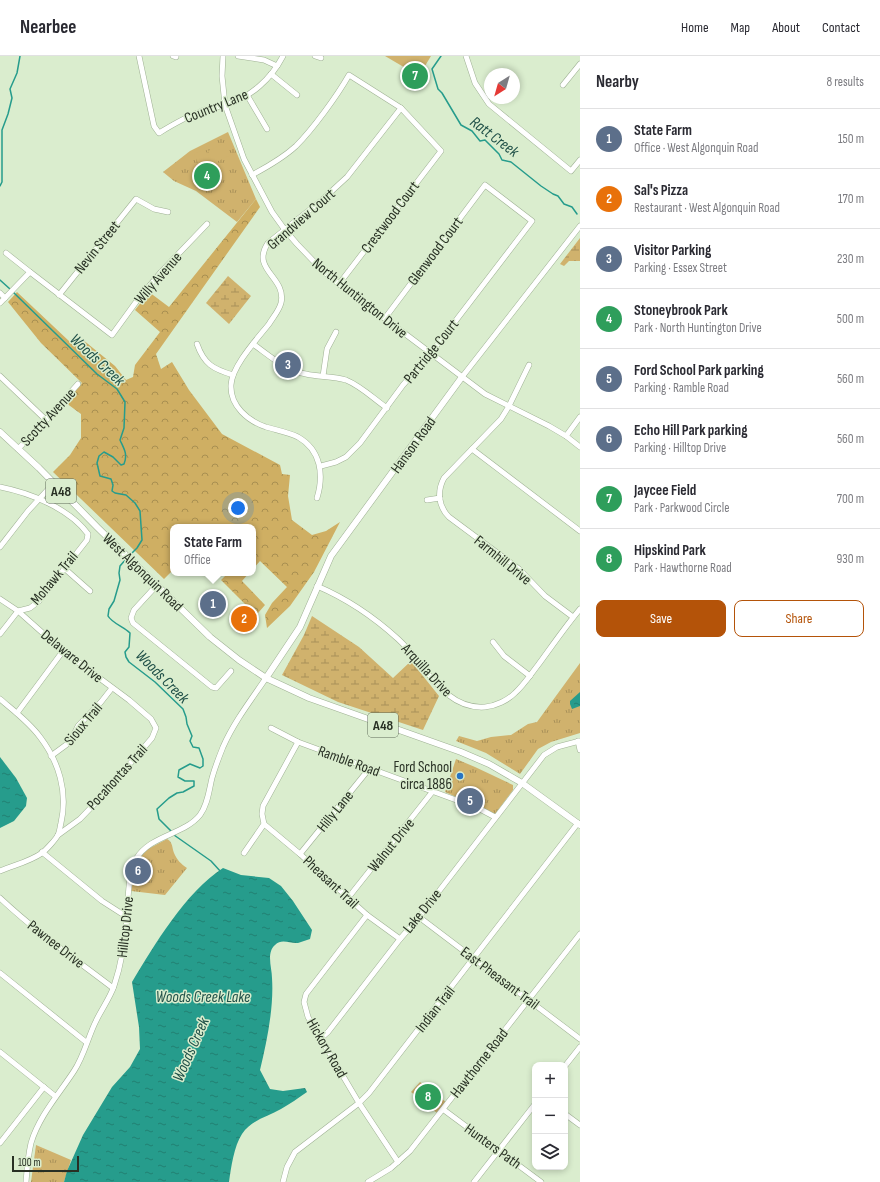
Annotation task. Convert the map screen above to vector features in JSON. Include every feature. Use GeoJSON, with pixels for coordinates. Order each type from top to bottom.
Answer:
{"type":"FeatureCollection","features":[{"type":"Feature","properties":{"kind":"main road","name":"Hanson Road"},"geometry":{"type":"LineString","coordinates":[[266,678],[300,627],[317,586],[335,551],[462,377]]}},
{"type":"Feature","properties":{"kind":"main road","name":"West Algonquin Road"},"geometry":{"type":"LineString","coordinates":[[0,432],[54,483],[210,637],[239,660],[266,678],[309,698],[461,752],[489,764],[522,783],[579,824]]}},
{"type":"Feature","properties":{"kind":"street","name":"Country Lane"},"geometry":{"type":"LineString","coordinates":[[139,56],[154,126],[159,133],[185,118],[211,107],[225,105],[247,95],[271,74],[283,56]]}},
{"type":"Feature","properties":{"kind":"street","name":"North Huntington Drive"},"geometry":{"type":"LineString","coordinates":[[223,56],[222,76],[225,105],[244,160],[272,212],[297,244],[322,270],[339,284],[462,377],[492,398],[529,415],[566,436],[580,447]]}},
{"type":"Feature","properties":{"kind":"street"},"geometry":{"type":"LineString","coordinates":[[238,56],[264,60],[277,66]]}},
{"type":"Feature","properties":{"kind":"street"},"geometry":{"type":"LineString","coordinates":[[466,56],[476,83],[489,104],[571,170],[580,160]]}},
{"type":"Feature","properties":{"kind":"street"},"geometry":{"type":"LineString","coordinates":[[564,85],[580,64]]}},
{"type":"Feature","properties":{"kind":"street"},"geometry":{"type":"LineString","coordinates":[[271,74],[298,95]]}},
{"type":"Feature","properties":{"kind":"street"},"geometry":{"type":"LineString","coordinates":[[252,175],[273,163],[295,147],[326,109],[349,74],[401,108]]}},
{"type":"Feature","properties":{"kind":"street"},"geometry":{"type":"LineString","coordinates":[[247,95],[267,129]]}},
{"type":"Feature","properties":{"kind":"street","name":"Crestwood Court"},"geometry":{"type":"LineString","coordinates":[[339,284],[440,151],[401,108]]}},
{"type":"Feature","properties":{"kind":"street","name":"Grandview Court"},"geometry":{"type":"LineString","coordinates":[[321,466],[311,449],[296,436],[260,425],[243,413],[237,406],[233,397],[231,387],[233,375],[238,365],[277,313],[281,305],[282,296],[280,286],[262,261],[263,254],[268,243],[347,177],[401,108]]}},
{"type":"Feature","properties":{"kind":"street","name":"Partridge Court"},"geometry":{"type":"LineString","coordinates":[[321,466],[336,462],[352,452],[532,222],[485,185]]}},
{"type":"Feature","properties":{"kind":"street","name":"Glenwood Court"},"geometry":{"type":"LineString","coordinates":[[385,318],[485,185]]}},
{"type":"Feature","properties":{"kind":"street","name":"Nevin Street"},"geometry":{"type":"LineString","coordinates":[[59,295],[136,199],[154,209],[168,212]]}},
{"type":"Feature","properties":{"kind":"street","name":"Willy Avenue"},"geometry":{"type":"LineString","coordinates":[[59,295],[112,335],[156,278],[207,224]]}},
{"type":"Feature","properties":{"kind":"street","name":"Hanson Road"},"geometry":{"type":"LineString","coordinates":[[462,377],[580,226]]}},
{"type":"Feature","properties":{"kind":"street"},"geometry":{"type":"LineString","coordinates":[[6,253],[59,295]]}},
{"type":"Feature","properties":{"kind":"street"},"geometry":{"type":"LineString","coordinates":[[0,302],[30,272]]}},
{"type":"Feature","properties":{"kind":"street"},"geometry":{"type":"LineString","coordinates":[[0,293],[6,297]]}},
{"type":"Feature","properties":{"kind":"street"},"geometry":{"type":"LineString","coordinates":[[324,376],[327,349],[336,332]]}},
{"type":"Feature","properties":{"kind":"street"},"geometry":{"type":"LineString","coordinates":[[197,344],[203,357],[210,365],[216,369],[233,375]]}},
{"type":"Feature","properties":{"kind":"street"},"geometry":{"type":"LineString","coordinates":[[253,344],[288,368],[306,374],[347,381],[387,408]]}},
{"type":"Feature","properties":{"kind":"street"},"geometry":{"type":"LineString","coordinates":[[427,500],[440,498],[440,488],[444,478],[495,426],[509,406],[529,365]]}},
{"type":"Feature","properties":{"kind":"street"},"geometry":{"type":"LineString","coordinates":[[0,376],[46,420]]}},
{"type":"Feature","properties":{"kind":"street","name":"Scotty Avenue"},"geometry":{"type":"LineString","coordinates":[[18,449],[78,384]]}},
{"type":"Feature","properties":{"kind":"street"},"geometry":{"type":"LineString","coordinates":[[566,436],[580,417]]}},
{"type":"Feature","properties":{"kind":"street"},"geometry":{"type":"LineString","coordinates":[[472,449],[580,530]]}},
{"type":"Feature","properties":{"kind":"street"},"geometry":{"type":"LineString","coordinates":[[317,498],[322,480],[321,466]]}},
{"type":"Feature","properties":{"kind":"street"},"geometry":{"type":"LineString","coordinates":[[0,547],[38,498],[54,483]]}},
{"type":"Feature","properties":{"kind":"street"},"geometry":{"type":"LineString","coordinates":[[0,486],[38,498]]}},
{"type":"Feature","properties":{"kind":"street","name":"Mohawk Trail"},"geometry":{"type":"LineString","coordinates":[[18,611],[26,610],[37,603],[87,540],[88,534],[82,527],[64,513],[38,498]]}},
{"type":"Feature","properties":{"kind":"street","name":"Farmhill Drive"},"geometry":{"type":"LineString","coordinates":[[440,498],[442,509],[449,517],[519,569],[544,596],[573,617]]}},
{"type":"Feature","properties":{"kind":"street"},"geometry":{"type":"LineString","coordinates":[[64,568],[90,591]]}},
{"type":"Feature","properties":{"kind":"street"},"geometry":{"type":"LineString","coordinates":[[157,585],[134,610],[131,618],[133,623],[212,687],[216,688],[231,671]]}},
{"type":"Feature","properties":{"kind":"street","name":"Arquilla Drive"},"geometry":{"type":"LineString","coordinates":[[317,586],[348,601],[394,635],[445,692],[456,701],[471,706],[480,707],[500,703],[515,694],[580,609]]}},
{"type":"Feature","properties":{"kind":"street","name":"Delaware Drive"},"geometry":{"type":"LineString","coordinates":[[0,599],[18,611],[63,651],[144,712]]}},
{"type":"Feature","properties":{"kind":"street"},"geometry":{"type":"LineString","coordinates":[[0,634],[18,611]]}},
{"type":"Feature","properties":{"kind":"street"},"geometry":{"type":"LineString","coordinates":[[493,642],[504,656],[530,676]]}},
{"type":"Feature","properties":{"kind":"street"},"geometry":{"type":"LineString","coordinates":[[17,713],[63,651]]}},
{"type":"Feature","properties":{"kind":"street","name":"Hilltop Drive"},"geometry":{"type":"LineString","coordinates":[[26,1182],[31,1143],[36,1129],[55,1096],[80,1060],[86,1042],[113,988],[122,959],[129,890],[138,856],[161,838],[194,820],[203,810],[218,759],[224,745],[231,731],[266,678]]}},
{"type":"Feature","properties":{"kind":"street","name":"Sioux Trail"},"geometry":{"type":"LineString","coordinates":[[51,756],[70,742],[78,726],[112,688]]}},
{"type":"Feature","properties":{"kind":"street"},"geometry":{"type":"LineString","coordinates":[[0,699],[17,713],[39,735],[60,776],[64,793],[63,814],[58,835],[42,852],[26,861],[0,871]]}},
{"type":"Feature","properties":{"kind":"street","name":"Pocahontas Trail"},"geometry":{"type":"LineString","coordinates":[[58,835],[80,819],[103,795],[152,738],[156,728],[155,724],[144,712]]}},
{"type":"Feature","properties":{"kind":"street","name":"Ramble Road"},"geometry":{"type":"LineString","coordinates":[[271,728],[298,742],[478,808],[495,817]]}},
{"type":"Feature","properties":{"kind":"street"},"geometry":{"type":"LineString","coordinates":[[579,741],[580,750]]}},
{"type":"Feature","properties":{"kind":"street","name":"Lake Drive"},"geometry":{"type":"LineString","coordinates":[[321,1038],[328,1032],[400,939],[419,917],[544,755],[557,747],[579,741]]}},
{"type":"Feature","properties":{"kind":"street"},"geometry":{"type":"LineString","coordinates":[[244,853],[264,824],[262,814],[263,806],[298,742]]}},
{"type":"Feature","properties":{"kind":"street","name":"Hilly Lane"},"geometry":{"type":"LineString","coordinates":[[300,854],[369,768]]}},
{"type":"Feature","properties":{"kind":"street","name":"Walnut Drive"},"geometry":{"type":"LineString","coordinates":[[348,898],[433,791]]}},
{"type":"Feature","properties":{"kind":"street","name":"Pheasant Trail"},"geometry":{"type":"LineString","coordinates":[[264,824],[300,854],[367,915],[400,939]]}},
{"type":"Feature","properties":{"kind":"street","name":"Indian Trail"},"geometry":{"type":"LineString","coordinates":[[283,1182],[287,1167],[295,1152],[369,1093],[579,824]]}},
{"type":"Feature","properties":{"kind":"street"},"geometry":{"type":"LineString","coordinates":[[42,852],[102,901],[127,917]]}},
{"type":"Feature","properties":{"kind":"street","name":"Pawnee Drive"},"geometry":{"type":"LineString","coordinates":[[0,898],[42,933],[113,988]]}},
{"type":"Feature","properties":{"kind":"street","name":"Hickory Road"},"geometry":{"type":"LineString","coordinates":[[367,915],[306,994],[304,1002],[308,1017],[358,1103],[398,1162]]}},
{"type":"Feature","properties":{"kind":"street","name":"East Pheasant Trail"},"geometry":{"type":"LineString","coordinates":[[419,917],[580,1039]]}},
{"type":"Feature","properties":{"kind":"street","name":"Hawthorne Road"},"geometry":{"type":"LineString","coordinates":[[368,1182],[382,1174],[410,1151],[444,1110],[580,934]]}},
{"type":"Feature","properties":{"kind":"street"},"geometry":{"type":"LineString","coordinates":[[0,973],[86,1042]]}},
{"type":"Feature","properties":{"kind":"street"},"geometry":{"type":"LineString","coordinates":[[568,1062],[580,1047]]}},
{"type":"Feature","properties":{"kind":"street"},"geometry":{"type":"LineString","coordinates":[[0,1052],[55,1096]]}},
{"type":"Feature","properties":{"kind":"street"},"geometry":{"type":"LineString","coordinates":[[0,1142],[44,1087]]}},
{"type":"Feature","properties":{"kind":"street"},"geometry":{"type":"LineString","coordinates":[[474,1182],[532,1108]]}},
{"type":"Feature","properties":{"kind":"street","name":"Hunters Path"},"geometry":{"type":"LineString","coordinates":[[444,1110],[541,1182]]}},
{"type":"Feature","properties":{"kind":"street"},"geometry":{"type":"LineString","coordinates":[[568,1116],[580,1125]]}},
{"type":"Feature","properties":{"kind":"green space"},"geometry":{"type":"Polygon","coordinates":[[[385,56],[431,56],[419,76],[385,56]]]}},
{"type":"Feature","properties":{"kind":"green space"},"geometry":{"type":"Polygon","coordinates":[[[228,132],[256,199],[237,222],[196,191],[174,181],[163,172],[190,151],[228,132]]]}},
{"type":"Feature","properties":{"kind":"green space"},"geometry":{"type":"Polygon","coordinates":[[[225,143],[231,155],[214,163],[208,151],[225,143]]]}},
{"type":"Feature","properties":{"kind":"green space"},"geometry":{"type":"Polygon","coordinates":[[[205,149],[211,162],[200,167],[194,154],[205,149]]]}},
{"type":"Feature","properties":{"kind":"green space"},"geometry":{"type":"Polygon","coordinates":[[[256,199],[260,207],[156,354],[161,369],[172,362],[189,390],[222,434],[280,465],[282,474],[290,475],[288,496],[292,520],[312,535],[326,531],[340,522],[314,572],[290,606],[267,628],[265,615],[272,603],[287,587],[260,561],[256,566],[256,524],[170,524],[170,573],[164,579],[53,472],[70,455],[81,438],[81,414],[66,403],[82,383],[41,343],[8,302],[17,292],[70,342],[77,335],[115,366],[126,380],[133,377],[135,365],[160,332],[135,310],[149,292],[169,307],[256,199]]]}},
{"type":"Feature","properties":{"kind":"green space"},"geometry":{"type":"Polygon","coordinates":[[[580,238],[580,261],[569,261],[564,266],[560,264],[580,238]]]}},
{"type":"Feature","properties":{"kind":"green space"},"geometry":{"type":"Polygon","coordinates":[[[228,276],[251,296],[229,324],[206,303],[228,276]]]}},
{"type":"Feature","properties":{"kind":"green space"},"geometry":{"type":"Polygon","coordinates":[[[225,576],[246,576],[242,581],[265,605],[253,619],[249,608],[221,580],[225,576]]]}},
{"type":"Feature","properties":{"kind":"green space"},"geometry":{"type":"Polygon","coordinates":[[[312,616],[359,647],[393,678],[411,661],[439,696],[423,730],[338,702],[282,675],[304,635],[312,616]]]}},
{"type":"Feature","properties":{"kind":"green space"},"geometry":{"type":"Polygon","coordinates":[[[580,663],[580,733],[551,742],[538,749],[520,774],[486,753],[456,741],[459,736],[477,741],[491,737],[511,735],[528,724],[537,722],[580,663]]]}},
{"type":"Feature","properties":{"kind":"green space"},"geometry":{"type":"Polygon","coordinates":[[[456,759],[513,785],[513,790],[495,814],[445,792],[456,759]]]}},
{"type":"Feature","properties":{"kind":"green space"},"geometry":{"type":"Polygon","coordinates":[[[167,839],[171,843],[178,860],[187,868],[165,895],[131,891],[138,859],[148,849],[167,839]]]}},
{"type":"Feature","properties":{"kind":"green space"},"geometry":{"type":"Polygon","coordinates":[[[420,1082],[446,1102],[437,1113],[411,1092],[420,1082]]]}},
{"type":"Feature","properties":{"kind":"green space"},"geometry":{"type":"Polygon","coordinates":[[[36,1145],[71,1160],[64,1182],[31,1182],[36,1145]]]}},
{"type":"Feature","properties":{"kind":"water"},"geometry":{"type":"Polygon","coordinates":[[[580,692],[580,706],[572,709],[570,701],[580,692]]]}},
{"type":"Feature","properties":{"kind":"water"},"geometry":{"type":"Polygon","coordinates":[[[0,757],[16,778],[27,798],[26,806],[14,821],[0,828],[0,757]]]}},
{"type":"Feature","properties":{"kind":"water","name":"Woods Creek Lake"},"geometry":{"type":"Polygon","coordinates":[[[223,868],[241,875],[269,878],[281,886],[312,930],[310,939],[298,943],[280,942],[272,948],[270,956],[272,974],[271,1012],[260,1070],[270,1089],[283,1091],[305,1088],[307,1092],[281,1109],[250,1125],[246,1129],[239,1139],[235,1151],[229,1182],[64,1182],[67,1171],[83,1135],[112,1087],[130,1067],[140,1049],[139,1027],[132,982],[172,920],[196,891],[223,868]]]}},
{"type":"Feature","properties":{"kind":"waterway"},"geometry":{"type":"LineString","coordinates":[[0,186],[2,182],[2,130],[12,98],[10,89],[17,73],[20,56]]}},
{"type":"Feature","properties":{"kind":"waterway","name":"Ratt Creek"},"geometry":{"type":"LineString","coordinates":[[441,56],[432,69],[438,89],[442,93],[461,125],[472,131],[480,141],[485,140],[499,154],[502,160],[511,162],[541,186],[558,196],[564,204],[572,207],[577,214]]}},
{"type":"Feature","properties":{"kind":"waterway","name":"Woods Creek"},"geometry":{"type":"LineString","coordinates":[[0,280],[10,289]]}},
{"type":"Feature","properties":{"kind":"waterway","name":"Woods Creek"},"geometry":{"type":"LineString","coordinates":[[13,292],[97,374],[117,389],[125,402],[124,428],[120,440],[126,454],[124,464],[121,465],[113,457],[104,452],[99,456],[97,463],[100,476],[111,479],[113,485],[112,491],[126,495],[135,503],[140,511],[142,540],[129,556]]}},
{"type":"Feature","properties":{"kind":"waterway","name":"Woods Creek"},"geometry":{"type":"LineString","coordinates":[[126,559],[120,566],[120,580],[114,601],[109,609],[108,616],[112,621],[130,633],[129,647],[125,652],[129,662],[155,682],[183,709],[192,736],[190,741],[193,747],[199,748],[203,759],[203,766],[200,768],[190,764],[179,770],[178,777],[185,781],[194,781],[194,786],[183,792],[177,793],[157,809],[159,819],[172,832]]}},
{"type":"Feature","properties":{"kind":"waterway","name":"Woods Creek"},"geometry":{"type":"LineString","coordinates":[[174,835],[211,861],[221,872]]}},
{"type":"Feature","properties":{"kind":"place","name":"Jaycee Field"},"geometry":{"type":"Point","coordinates":[415,76]}},
{"type":"Feature","properties":{"kind":"place","name":"Stoneybrook Park"},"geometry":{"type":"Point","coordinates":[207,176]}},
{"type":"Feature","properties":{"kind":"place","name":"Visitor Parking"},"geometry":{"type":"Point","coordinates":[288,365]}},
{"type":"Feature","properties":{"kind":"place","name":"State Farm"},"geometry":{"type":"Point","coordinates":[213,604]}},
{"type":"Feature","properties":{"kind":"place","name":"Sal's Pizza"},"geometry":{"type":"Point","coordinates":[244,619]}},
{"type":"Feature","properties":{"kind":"place","name":"Ford School circa 1886"},"geometry":{"type":"Point","coordinates":[460,776]}},
{"type":"Feature","properties":{"kind":"place","name":"Ford School Park parking"},"geometry":{"type":"Point","coordinates":[470,801]}},
{"type":"Feature","properties":{"kind":"place","name":"Echo Hill Park parking"},"geometry":{"type":"Point","coordinates":[138,871]}},
{"type":"Feature","properties":{"kind":"place","name":"Hipskind Park"},"geometry":{"type":"Point","coordinates":[428,1097]}}]}
